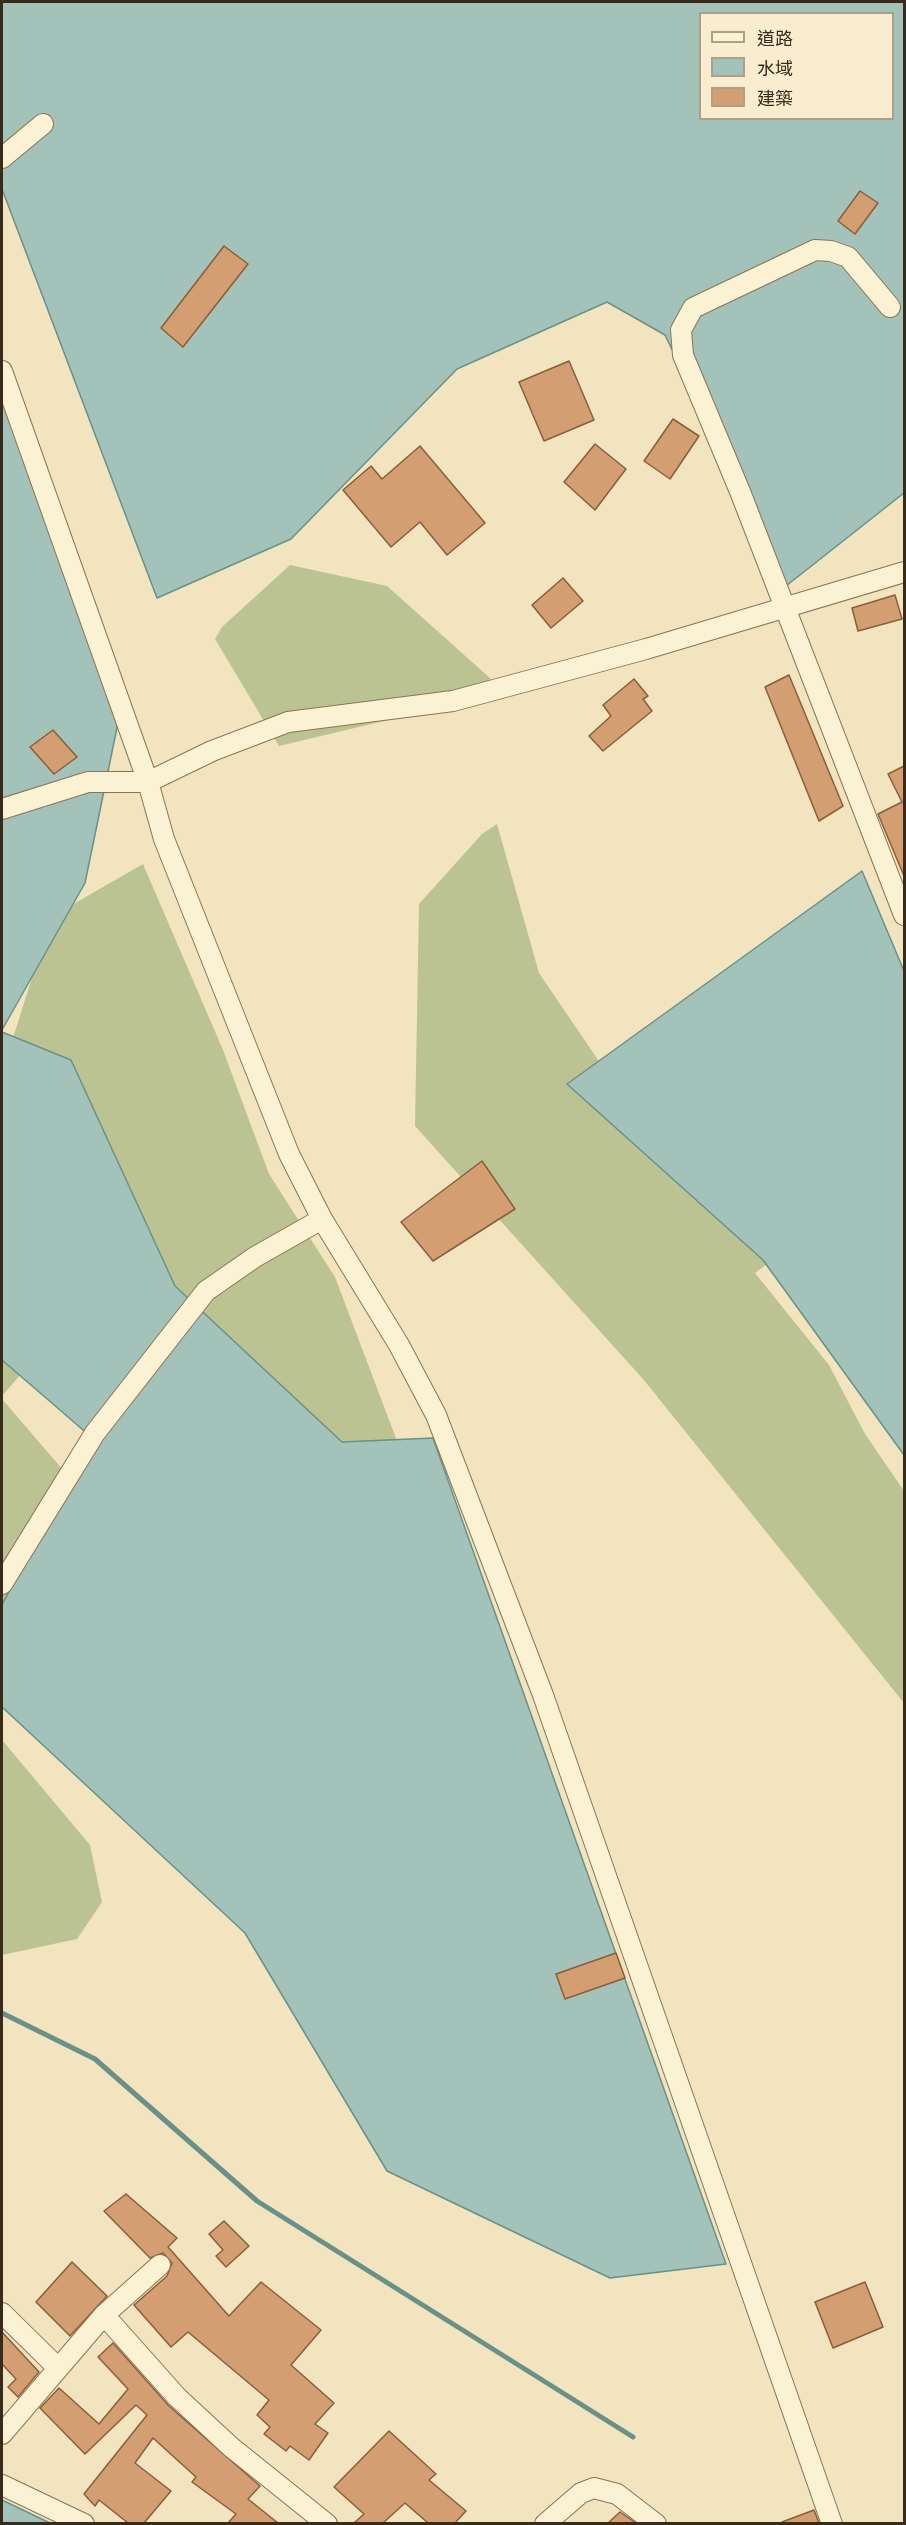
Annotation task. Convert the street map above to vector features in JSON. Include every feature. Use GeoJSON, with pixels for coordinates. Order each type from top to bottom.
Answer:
{"type":"FeatureCollection","features":[{"type":"Feature","properties":{"kind":"street"},"geometry":{"type":"LineString","coordinates":[[2,158],[43,124]]}},
{"type":"Feature","properties":{"kind":"street"},"geometry":{"type":"LineString","coordinates":[[890,307],[848,257],[831,251],[814,250],[693,308],[681,330],[683,355],[785,608],[904,915]]}},
{"type":"Feature","properties":{"kind":"street"},"geometry":{"type":"LineString","coordinates":[[2,371],[148,782],[164,839],[280,1132],[322,1219],[399,1345],[436,1415],[543,1695],[832,2523]]}},
{"type":"Feature","properties":{"kind":"street"},"geometry":{"type":"LineString","coordinates":[[2,808],[88,782],[148,782],[212,751],[288,722],[453,701],[646,649],[904,572]]}},
{"type":"Feature","properties":{"kind":"street"},"geometry":{"type":"LineString","coordinates":[[2,1584],[95,1433],[206,1291],[255,1257],[322,1219]]}},
{"type":"Feature","properties":{"kind":"street"},"geometry":{"type":"LineString","coordinates":[[2,2434],[104,2315],[160,2265]]}},
{"type":"Feature","properties":{"kind":"street"},"geometry":{"type":"LineString","coordinates":[[2,2313],[58,2368]]}},
{"type":"Feature","properties":{"kind":"street"},"geometry":{"type":"LineString","coordinates":[[104,2315],[177,2397],[231,2447],[327,2523]]}},
{"type":"Feature","properties":{"kind":"street"},"geometry":{"type":"LineString","coordinates":[[2,2485],[84,2523]]}},
{"type":"Feature","properties":{"kind":"street"},"geometry":{"type":"LineString","coordinates":[[545,2523],[581,2493],[594,2488],[617,2494],[657,2523]]}},
{"type":"Feature","properties":{"kind":"green space"},"geometry":{"type":"Polygon","coordinates":[[[290,565],[387,586],[491,679],[464,702],[279,746],[215,639],[222,627],[290,565]]]}},
{"type":"Feature","properties":{"kind":"green space"},"geometry":{"type":"Polygon","coordinates":[[[497,824],[539,973],[632,1110],[799,1240],[755,1273],[829,1365],[865,1434],[904,1491],[904,1703],[643,1379],[415,1126],[419,904],[482,834],[497,824]]]}},
{"type":"Feature","properties":{"kind":"green space"},"geometry":{"type":"Polygon","coordinates":[[[143,864],[223,1050],[269,1174],[335,1277],[411,1478],[288,1436],[97,1286],[2,1396],[2,1205],[8,1054],[51,917],[143,864]]]}},
{"type":"Feature","properties":{"kind":"green space"},"geometry":{"type":"Polygon","coordinates":[[[2,1399],[81,1491],[2,1636],[2,1399]]]}},
{"type":"Feature","properties":{"kind":"green space"},"geometry":{"type":"Polygon","coordinates":[[[2,1740],[90,1845],[102,1902],[77,1939],[2,1955],[2,1740]]]}},
{"type":"Feature","properties":{"kind":"water"},"geometry":{"type":"Polygon","coordinates":[[[2,2],[904,2],[904,493],[786,586],[665,335],[607,302],[457,369],[291,539],[157,598],[2,189],[2,2]]]}},
{"type":"Feature","properties":{"kind":"water"},"geometry":{"type":"Polygon","coordinates":[[[2,377],[119,718],[85,883],[2,1030],[2,377]]]}},
{"type":"Feature","properties":{"kind":"water"},"geometry":{"type":"Polygon","coordinates":[[[862,871],[904,971],[904,1455],[763,1260],[567,1084],[862,871]]]}},
{"type":"Feature","properties":{"kind":"water"},"geometry":{"type":"Polygon","coordinates":[[[2,1032],[71,1060],[175,1286],[342,1442],[433,1438],[726,2264],[610,2278],[387,2171],[245,1933],[2,1707],[2,1605],[90,1436],[2,1360],[2,1032]]]}},
{"type":"Feature","properties":{"kind":"water"},"geometry":{"type":"Polygon","coordinates":[[[2,2500],[50,2523],[2,2523],[2,2500]]]}},
{"type":"Feature","properties":{"kind":"building"},"geometry":{"type":"Polygon","coordinates":[[[860,191],[878,203],[855,234],[838,221],[860,191]]]}},
{"type":"Feature","properties":{"kind":"building"},"geometry":{"type":"Polygon","coordinates":[[[224,246],[248,264],[183,347],[161,328],[224,246]]]}},
{"type":"Feature","properties":{"kind":"building"},"geometry":{"type":"Polygon","coordinates":[[[569,361],[594,420],[544,441],[519,382],[569,361]]]}},
{"type":"Feature","properties":{"kind":"building"},"geometry":{"type":"Polygon","coordinates":[[[673,419],[699,436],[670,479],[644,461],[673,419]]]}},
{"type":"Feature","properties":{"kind":"building"},"geometry":{"type":"Polygon","coordinates":[[[595,444],[626,469],[595,510],[564,482],[595,444]]]}},
{"type":"Feature","properties":{"kind":"building"},"geometry":{"type":"Polygon","coordinates":[[[420,446],[485,523],[447,555],[420,522],[391,547],[343,490],[371,466],[382,479],[420,446]]]}},
{"type":"Feature","properties":{"kind":"building"},"geometry":{"type":"Polygon","coordinates":[[[563,578],[583,601],[551,628],[532,605],[563,578]]]}},
{"type":"Feature","properties":{"kind":"building"},"geometry":{"type":"Polygon","coordinates":[[[895,595],[902,619],[858,631],[852,608],[895,595]]]}},
{"type":"Feature","properties":{"kind":"building"},"geometry":{"type":"Polygon","coordinates":[[[789,675],[843,806],[819,821],[765,687],[789,675]]]}},
{"type":"Feature","properties":{"kind":"building"},"geometry":{"type":"Polygon","coordinates":[[[634,679],[648,696],[643,699],[652,711],[603,751],[589,736],[611,716],[603,705],[634,679]]]}},
{"type":"Feature","properties":{"kind":"building"},"geometry":{"type":"Polygon","coordinates":[[[53,730],[77,757],[54,774],[30,747],[53,730]]]}},
{"type":"Feature","properties":{"kind":"building"},"geometry":{"type":"Polygon","coordinates":[[[904,766],[904,876],[878,814],[902,802],[888,774],[904,766]]]}},
{"type":"Feature","properties":{"kind":"building"},"geometry":{"type":"Polygon","coordinates":[[[482,1161],[515,1209],[433,1261],[401,1222],[482,1161]]]}},
{"type":"Feature","properties":{"kind":"building"},"geometry":{"type":"Polygon","coordinates":[[[616,1953],[625,1978],[565,1999],[556,1974],[616,1953]]]}},
{"type":"Feature","properties":{"kind":"building"},"geometry":{"type":"Polygon","coordinates":[[[126,2194],[177,2238],[168,2247],[229,2316],[261,2282],[321,2330],[291,2365],[334,2403],[315,2424],[328,2433],[309,2460],[290,2446],[286,2451],[264,2434],[270,2427],[257,2415],[269,2400],[188,2332],[171,2347],[134,2305],[167,2276],[172,2263],[163,2253],[150,2258],[104,2211],[126,2194]]]}},
{"type":"Feature","properties":{"kind":"building"},"geometry":{"type":"Polygon","coordinates":[[[224,2221],[249,2246],[226,2267],[216,2256],[223,2250],[209,2234],[224,2221]]]}},
{"type":"Feature","properties":{"kind":"building"},"geometry":{"type":"Polygon","coordinates":[[[72,2262],[107,2296],[70,2336],[36,2302],[72,2262]]]}},
{"type":"Feature","properties":{"kind":"building"},"geometry":{"type":"Polygon","coordinates":[[[865,2282],[883,2327],[833,2348],[815,2302],[865,2282]]]}},
{"type":"Feature","properties":{"kind":"building"},"geometry":{"type":"Polygon","coordinates":[[[2,2332],[39,2372],[18,2397],[8,2387],[16,2379],[2,2364],[2,2332]]]}},
{"type":"Feature","properties":{"kind":"building"},"geometry":{"type":"Polygon","coordinates":[[[113,2343],[169,2406],[260,2486],[248,2499],[278,2523],[228,2523],[236,2514],[192,2482],[196,2477],[153,2438],[135,2463],[171,2491],[144,2523],[128,2523],[99,2500],[95,2506],[84,2494],[147,2415],[136,2405],[85,2454],[40,2408],[59,2388],[99,2424],[128,2389],[98,2357],[113,2343]]]}},
{"type":"Feature","properties":{"kind":"building"},"geometry":{"type":"Polygon","coordinates":[[[389,2431],[436,2474],[429,2480],[466,2511],[455,2523],[428,2523],[405,2503],[383,2523],[354,2523],[364,2514],[334,2487],[389,2431]]]}},
{"type":"Feature","properties":{"kind":"building"},"geometry":{"type":"Polygon","coordinates":[[[814,2510],[819,2523],[782,2522],[814,2510]]]}},
{"type":"Feature","properties":{"kind":"building"},"geometry":{"type":"Polygon","coordinates":[[[620,2512],[636,2523],[608,2523],[620,2512]]]}},
{"type":"Feature","properties":{"kind":"waterway"},"geometry":{"type":"LineString","coordinates":[[2,2013],[95,2059],[257,2201],[633,2437]]}}]}
